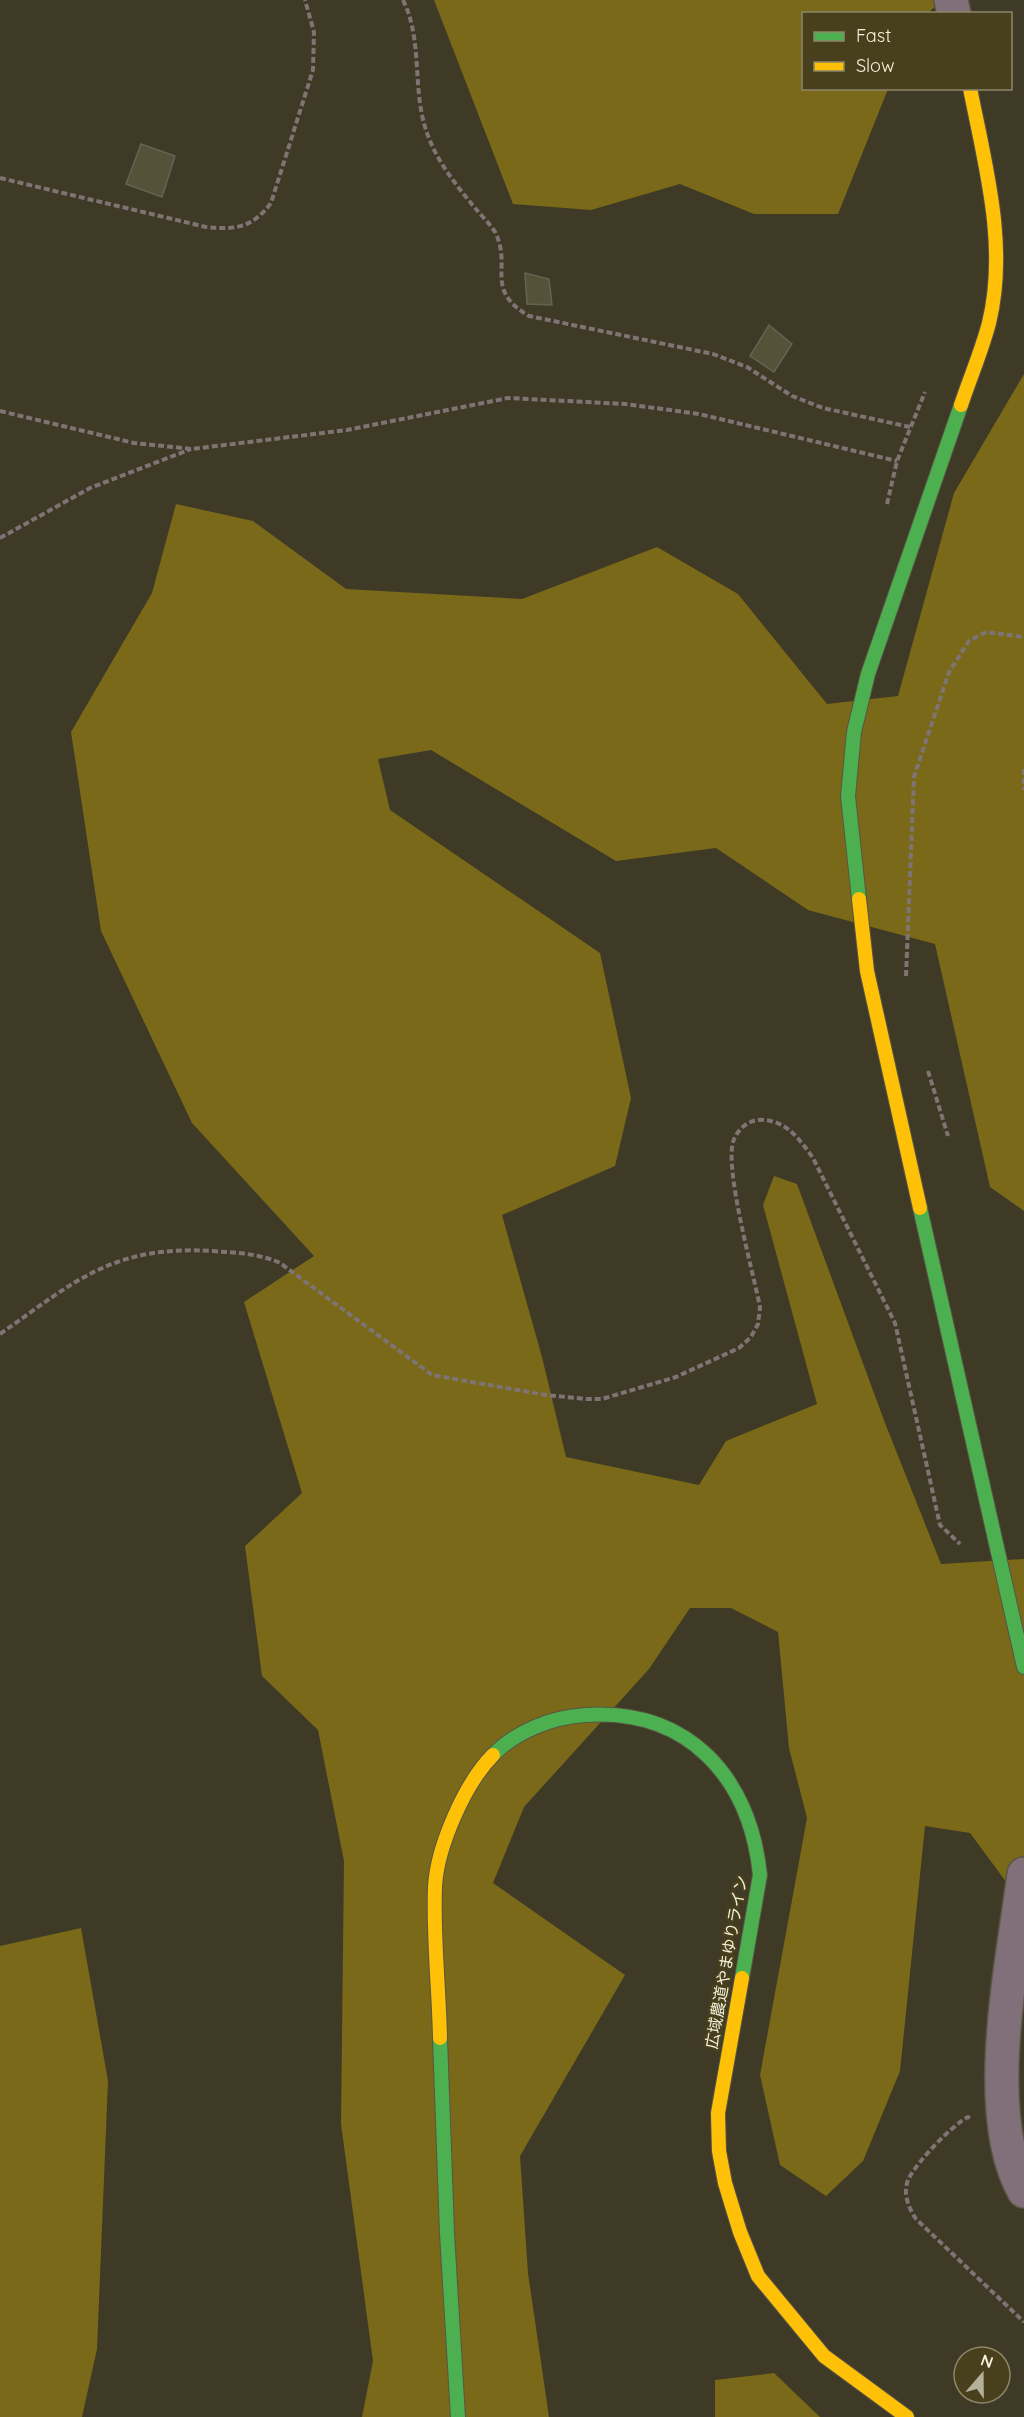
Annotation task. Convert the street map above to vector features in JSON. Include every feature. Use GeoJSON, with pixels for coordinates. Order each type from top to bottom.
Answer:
{"type":"FeatureCollection","features":[{"type":"Feature","properties":{"kind":"street"},"geometry":{"type":"LineString","coordinates":[[970,90],[992,197],[997,270],[989,323],[868,674],[854,732],[848,796],[867,971],[1024,1667]]}},
{"type":"Feature","properties":{"kind":"street","name":"広域農道やまゆりライン"},"geometry":{"type":"LineString","coordinates":[[458,2417],[447,2234],[435,1885],[447,1835],[460,1802],[477,1774],[497,1751],[524,1732],[556,1720],[586,1714],[618,1714],[651,1722],[686,1738],[709,1756],[733,1787],[747,1813],[758,1845],[760,1875],[718,2112],[719,2151],[725,2183],[740,2232],[758,2276],[824,2356],[908,2417]]}},
{"type":"Feature","properties":{"kind":"street"},"geometry":{"type":"LineString","coordinates":[[1024,1874],[1000,2067],[1013,2171],[1024,2191]]}},
{"type":"Feature","properties":{"kind":"path"},"geometry":{"type":"LineString","coordinates":[[0,178],[206,227],[231,229],[249,224],[262,215],[272,203],[313,70],[315,32],[305,0]]}},
{"type":"Feature","properties":{"kind":"path"},"geometry":{"type":"LineString","coordinates":[[403,0],[414,29],[419,101],[426,132],[442,165],[495,233],[503,292],[514,307],[529,316],[713,354],[747,367],[792,396],[823,408],[910,427]]}},
{"type":"Feature","properties":{"kind":"path"},"geometry":{"type":"LineString","coordinates":[[886,507],[897,461],[929,385]]}},
{"type":"Feature","properties":{"kind":"path"},"geometry":{"type":"LineString","coordinates":[[0,411],[134,443],[192,449],[347,430],[508,398],[625,404],[699,414],[897,461]]}},
{"type":"Feature","properties":{"kind":"path"},"geometry":{"type":"LineString","coordinates":[[0,538],[90,488],[192,449]]}},
{"type":"Feature","properties":{"kind":"path"},"geometry":{"type":"LineString","coordinates":[[874,1002],[904,993],[914,777],[949,672],[969,640],[986,632],[1024,637]]}},
{"type":"Feature","properties":{"kind":"path"},"geometry":{"type":"LineString","coordinates":[[1024,769],[1024,790]]}},
{"type":"Feature","properties":{"kind":"path"},"geometry":{"type":"LineString","coordinates":[[0,1334],[80,1278],[125,1258],[159,1251],[190,1250],[255,1254],[280,1263],[432,1375],[546,1395],[602,1399],[676,1377],[739,1348],[751,1337],[758,1324],[760,1307],[731,1160],[737,1132],[748,1123],[760,1119],[773,1121],[786,1126],[798,1137],[813,1158],[895,1323],[940,1525],[958,1543],[1000,1560]]}},
{"type":"Feature","properties":{"kind":"path"},"geometry":{"type":"LineString","coordinates":[[973,2121],[968,2117],[953,2125],[908,2179],[906,2198],[908,2207],[916,2219],[1024,2322]]}},
{"type":"Feature","properties":{"kind":"shaded area"},"geometry":{"type":"Polygon","coordinates":[[[434,0],[942,0],[929,12],[802,12],[802,90],[888,90],[838,214],[754,214],[680,184],[591,210],[513,204],[434,0]]]}},
{"type":"Feature","properties":{"kind":"shaded area"},"geometry":{"type":"Polygon","coordinates":[[[1024,374],[1024,1211],[990,1187],[935,944],[808,910],[716,848],[616,861],[431,750],[378,759],[390,810],[600,953],[631,1098],[615,1166],[502,1215],[542,1357],[566,1457],[699,1485],[726,1441],[817,1404],[763,1205],[774,1176],[797,1184],[885,1423],[941,1564],[1024,1559],[1024,1906],[970,1833],[925,1826],[900,2071],[863,2161],[826,2196],[780,2165],[760,2075],[807,1818],[789,1748],[778,1632],[731,1608],[690,1608],[649,1669],[524,1807],[493,1883],[625,1975],[520,2156],[528,2273],[549,2417],[362,2417],[373,2361],[341,2124],[344,1861],[318,1730],[262,1676],[245,1546],[302,1493],[244,1302],[314,1256],[192,1123],[101,931],[71,732],[152,593],[176,504],[253,521],[346,589],[522,599],[657,547],[738,594],[827,704],[898,696],[954,493],[1024,374]]]}},
{"type":"Feature","properties":{"kind":"shaded area"},"geometry":{"type":"Polygon","coordinates":[[[81,1928],[108,2081],[97,2349],[82,2417],[0,2417],[0,1946],[81,1928]]]}},
{"type":"Feature","properties":{"kind":"shaded area"},"geometry":{"type":"Polygon","coordinates":[[[774,2373],[820,2417],[715,2417],[715,2380],[774,2373]]]}},
{"type":"Feature","properties":{"kind":"building"},"geometry":{"type":"Polygon","coordinates":[[[141,144],[175,156],[162,197],[126,184],[141,144]]]}},
{"type":"Feature","properties":{"kind":"building"},"geometry":{"type":"Polygon","coordinates":[[[525,273],[549,279],[552,305],[527,304],[525,273]]]}},
{"type":"Feature","properties":{"kind":"building"},"geometry":{"type":"Polygon","coordinates":[[[769,325],[792,344],[774,372],[750,356],[769,325]]]}},
{"type":"Feature","properties":{"kind":"traffic: fast"},"geometry":{"type":"LineString","coordinates":[[859,899],[848,796],[854,732],[868,674],[961,405]]}},
{"type":"Feature","properties":{"kind":"traffic: fast"},"geometry":{"type":"LineString","coordinates":[[920,1208],[1024,1667]]}},
{"type":"Feature","properties":{"kind":"traffic: fast"},"geometry":{"type":"LineString","coordinates":[[493,1755],[502,1746],[524,1732],[548,1722],[585,1715],[622,1716],[654,1723],[683,1737],[707,1756],[727,1779],[743,1808],[754,1840],[760,1875],[742,1978]]}},
{"type":"Feature","properties":{"kind":"traffic: fast"},"geometry":{"type":"LineString","coordinates":[[440,2038],[447,2233],[458,2417]]}},
{"type":"Feature","properties":{"kind":"traffic: slow"},"geometry":{"type":"LineString","coordinates":[[961,405],[989,323],[996,264],[988,176],[970,90]]}},
{"type":"Feature","properties":{"kind":"traffic: slow"},"geometry":{"type":"LineString","coordinates":[[859,899],[867,971],[920,1208]]}},
{"type":"Feature","properties":{"kind":"traffic: slow"},"geometry":{"type":"LineString","coordinates":[[440,2038],[435,1925],[437,1871],[454,1816],[472,1782],[493,1755]]}},
{"type":"Feature","properties":{"kind":"traffic: slow"},"geometry":{"type":"LineString","coordinates":[[742,1978],[718,2113],[719,2151],[725,2183],[740,2232],[758,2276],[824,2356],[907,2417]]}}]}
